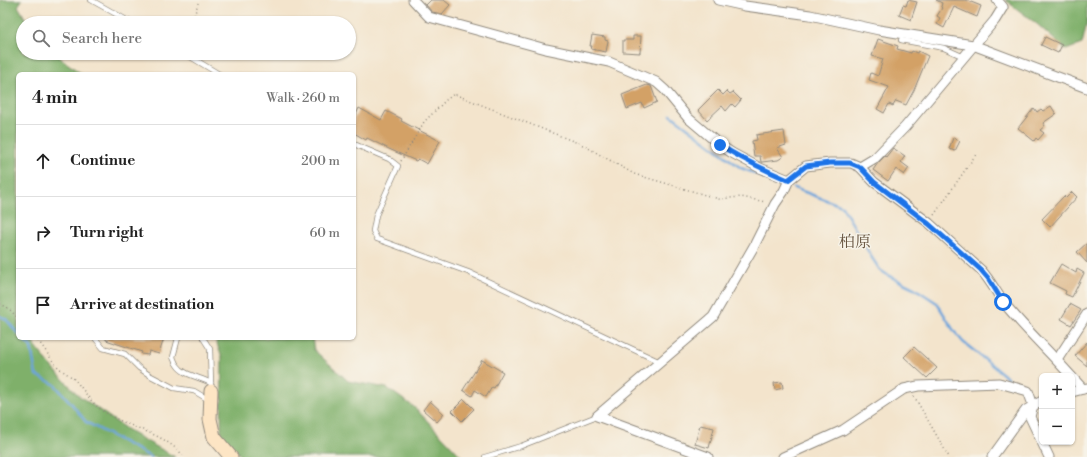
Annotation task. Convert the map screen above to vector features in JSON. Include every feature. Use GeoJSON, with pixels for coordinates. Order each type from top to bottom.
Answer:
{"type":"FeatureCollection","features":[{"type":"Feature","properties":{"kind":"street"},"geometry":{"type":"LineString","coordinates":[[413,0],[429,17],[546,49],[609,62],[656,82],[665,90],[688,118],[720,145],[760,168],[788,180]]}},
{"type":"Feature","properties":{"kind":"street"},"geometry":{"type":"LineString","coordinates":[[718,0],[745,6],[810,15],[879,30],[973,45],[1087,88]]}},
{"type":"Feature","properties":{"kind":"street"},"geometry":{"type":"LineString","coordinates":[[860,167],[875,158],[905,127],[995,20],[1003,7],[996,0]]}},
{"type":"Feature","properties":{"kind":"street"},"geometry":{"type":"LineString","coordinates":[[708,457],[597,416],[712,317],[754,246],[788,180],[806,166],[830,163],[850,163],[860,167],[874,182],[929,224],[981,270],[988,278],[1003,302],[1028,331],[1069,373]]}},
{"type":"Feature","properties":{"kind":"street"},"geometry":{"type":"LineString","coordinates":[[1057,360],[1087,314]]}},
{"type":"Feature","properties":{"kind":"street"},"geometry":{"type":"LineString","coordinates":[[1075,379],[1085,389]]}},
{"type":"Feature","properties":{"kind":"street"},"geometry":{"type":"LineString","coordinates":[[784,457],[843,430],[904,389],[918,386],[999,383],[1028,391],[1038,403]]}},
{"type":"Feature","properties":{"kind":"street"},"geometry":{"type":"LineString","coordinates":[[1075,391],[1085,389]]}},
{"type":"Feature","properties":{"kind":"street"},"geometry":{"type":"LineString","coordinates":[[211,392],[210,419],[214,437],[231,457]]}},
{"type":"Feature","properties":{"kind":"street"},"geometry":{"type":"LineString","coordinates":[[992,457],[1026,410],[1038,403]]}},
{"type":"Feature","properties":{"kind":"street"},"geometry":{"type":"LineString","coordinates":[[1038,403],[1030,417],[1050,457]]}},
{"type":"Feature","properties":{"kind":"lane"},"geometry":{"type":"LineString","coordinates":[[91,0],[120,16]]}},
{"type":"Feature","properties":{"kind":"lane"},"geometry":{"type":"LineString","coordinates":[[901,40],[944,48],[964,56]]}},
{"type":"Feature","properties":{"kind":"lane"},"geometry":{"type":"LineString","coordinates":[[196,60],[216,72]]}},
{"type":"Feature","properties":{"kind":"lane"},"geometry":{"type":"LineString","coordinates":[[356,145],[389,159],[398,166],[376,215],[373,231],[377,239],[468,272],[660,362]]}},
{"type":"Feature","properties":{"kind":"lane"},"geometry":{"type":"LineString","coordinates":[[97,340],[103,348],[125,354],[139,368],[174,388],[211,392]]}},
{"type":"Feature","properties":{"kind":"lane"},"geometry":{"type":"LineString","coordinates":[[177,340],[173,357],[177,366],[190,374],[204,379],[211,392]]}},
{"type":"Feature","properties":{"kind":"lane"},"geometry":{"type":"LineString","coordinates":[[204,340],[210,349],[211,392]]}},
{"type":"Feature","properties":{"kind":"lane"},"geometry":{"type":"LineString","coordinates":[[485,457],[521,446],[597,416]]}},
{"type":"Feature","properties":{"kind":"path"},"geometry":{"type":"LineString","coordinates":[[194,16],[198,0]]}},
{"type":"Feature","properties":{"kind":"path"},"geometry":{"type":"LineString","coordinates":[[398,166],[424,122],[454,94],[582,145],[634,174],[719,199],[741,198],[775,204]]}},
{"type":"Feature","properties":{"kind":"path"},"geometry":{"type":"LineString","coordinates":[[929,224],[976,153]]}},
{"type":"Feature","properties":{"kind":"path"},"geometry":{"type":"LineString","coordinates":[[0,304],[7,307],[16,316]]}},
{"type":"Feature","properties":{"kind":"path"},"geometry":{"type":"LineString","coordinates":[[37,340],[58,367],[74,378],[99,408],[114,417],[162,439],[178,450],[184,457]]}},
{"type":"Feature","properties":{"kind":"path"},"geometry":{"type":"LineString","coordinates":[[909,388],[949,457]]}},
{"type":"Feature","properties":{"kind":"green space"},"geometry":{"type":"Polygon","coordinates":[[[0,0],[22,0],[18,6],[24,16],[16,16],[16,60],[63,60],[79,72],[16,72],[16,340],[31,340],[49,364],[78,395],[132,433],[175,457],[0,457],[0,0]]]}},
{"type":"Feature","properties":{"kind":"green space"},"geometry":{"type":"Polygon","coordinates":[[[1005,0],[1087,0],[1087,23],[1082,44],[1066,50],[1037,24],[1005,0]]]}},
{"type":"Feature","properties":{"kind":"green space"},"geometry":{"type":"Polygon","coordinates":[[[216,340],[312,340],[314,350],[348,381],[387,388],[414,407],[462,457],[242,457],[221,436],[222,358],[216,340]]]}},
{"type":"Feature","properties":{"kind":"building"},"geometry":{"type":"Polygon","coordinates":[[[431,0],[444,0],[450,5],[442,14],[432,12],[426,5],[431,0]]]}},
{"type":"Feature","properties":{"kind":"building"},"geometry":{"type":"Polygon","coordinates":[[[908,0],[917,2],[911,20],[899,15],[903,5],[906,6],[908,0]]]}},
{"type":"Feature","properties":{"kind":"building"},"geometry":{"type":"Polygon","coordinates":[[[936,0],[966,0],[981,6],[977,17],[954,7],[944,28],[937,24],[940,18],[937,16],[942,8],[942,3],[936,0]]]}},
{"type":"Feature","properties":{"kind":"building"},"geometry":{"type":"Polygon","coordinates":[[[592,35],[605,37],[605,40],[608,41],[606,52],[591,49],[592,46],[590,46],[592,35]]]}},
{"type":"Feature","properties":{"kind":"building"},"geometry":{"type":"Polygon","coordinates":[[[633,36],[641,36],[640,53],[623,52],[623,40],[633,40],[633,36]]]}},
{"type":"Feature","properties":{"kind":"building"},"geometry":{"type":"Polygon","coordinates":[[[1045,37],[1062,45],[1058,53],[1041,45],[1045,37]]]}},
{"type":"Feature","properties":{"kind":"building"},"geometry":{"type":"Polygon","coordinates":[[[878,39],[898,46],[897,49],[911,53],[912,51],[917,53],[918,51],[928,56],[906,105],[896,101],[893,106],[889,104],[884,113],[877,109],[889,87],[869,80],[871,73],[878,76],[883,59],[872,56],[878,39]]]}},
{"type":"Feature","properties":{"kind":"building"},"geometry":{"type":"Polygon","coordinates":[[[647,85],[651,86],[657,102],[644,108],[642,103],[627,109],[622,95],[647,85]]]}},
{"type":"Feature","properties":{"kind":"building"},"geometry":{"type":"Polygon","coordinates":[[[718,90],[723,95],[727,91],[730,94],[733,92],[741,100],[735,107],[732,104],[726,111],[722,106],[707,120],[698,110],[718,90]]]}},
{"type":"Feature","properties":{"kind":"building"},"geometry":{"type":"Polygon","coordinates":[[[1051,106],[1056,114],[1043,123],[1045,126],[1040,130],[1044,133],[1038,140],[1036,138],[1034,141],[1018,128],[1034,108],[1037,112],[1041,109],[1043,111],[1051,106]]]}},
{"type":"Feature","properties":{"kind":"building"},"geometry":{"type":"Polygon","coordinates":[[[359,108],[381,120],[386,111],[402,119],[401,121],[440,141],[427,164],[418,159],[416,161],[367,138],[366,140],[356,134],[356,115],[359,108]]]}},
{"type":"Feature","properties":{"kind":"building"},"geometry":{"type":"Polygon","coordinates":[[[784,131],[786,145],[777,148],[783,157],[778,160],[761,162],[760,156],[754,156],[752,141],[757,140],[756,135],[784,131]]]}},
{"type":"Feature","properties":{"kind":"building"},"geometry":{"type":"Polygon","coordinates":[[[953,138],[960,141],[955,151],[949,149],[953,138]]]}},
{"type":"Feature","properties":{"kind":"building"},"geometry":{"type":"Polygon","coordinates":[[[893,148],[905,156],[901,162],[909,168],[904,175],[896,169],[888,181],[873,170],[893,148]]]}},
{"type":"Feature","properties":{"kind":"building"},"geometry":{"type":"Polygon","coordinates":[[[1072,192],[1077,197],[1050,227],[1042,219],[1064,196],[1066,198],[1072,192]]]}},
{"type":"Feature","properties":{"kind":"building"},"geometry":{"type":"Polygon","coordinates":[[[1087,243],[1087,263],[1077,252],[1087,243]]]}},
{"type":"Feature","properties":{"kind":"building"},"geometry":{"type":"Polygon","coordinates":[[[1061,264],[1076,273],[1077,269],[1084,273],[1072,297],[1065,294],[1066,291],[1050,283],[1061,264]]]}},
{"type":"Feature","properties":{"kind":"building"},"geometry":{"type":"Polygon","coordinates":[[[1070,304],[1081,310],[1071,325],[1061,319],[1070,304]]]}},
{"type":"Feature","properties":{"kind":"building"},"geometry":{"type":"Polygon","coordinates":[[[106,340],[163,340],[159,354],[149,351],[148,355],[141,354],[142,352],[106,340]]]}},
{"type":"Feature","properties":{"kind":"building"},"geometry":{"type":"Polygon","coordinates":[[[1087,342],[1087,366],[1075,356],[1087,342]]]}},
{"type":"Feature","properties":{"kind":"building"},"geometry":{"type":"Polygon","coordinates":[[[914,347],[937,368],[927,378],[904,357],[914,347]]]}},
{"type":"Feature","properties":{"kind":"building"},"geometry":{"type":"Polygon","coordinates":[[[482,360],[503,372],[494,388],[492,387],[486,397],[475,390],[472,396],[463,390],[482,360]]]}},
{"type":"Feature","properties":{"kind":"building"},"geometry":{"type":"Polygon","coordinates":[[[782,382],[783,388],[775,390],[774,383],[782,382]]]}},
{"type":"Feature","properties":{"kind":"building"},"geometry":{"type":"Polygon","coordinates":[[[464,399],[474,409],[462,421],[452,411],[464,399]]]}},
{"type":"Feature","properties":{"kind":"building"},"geometry":{"type":"Polygon","coordinates":[[[430,401],[444,414],[437,422],[423,410],[430,401]]]}},
{"type":"Feature","properties":{"kind":"building"},"geometry":{"type":"Polygon","coordinates":[[[700,425],[714,428],[709,448],[695,444],[700,425]]]}},
{"type":"Feature","properties":{"kind":"waterway"},"geometry":{"type":"LineString","coordinates":[[671,115],[741,168],[782,184]]}},
{"type":"Feature","properties":{"kind":"waterway"},"geometry":{"type":"LineString","coordinates":[[794,188],[842,206],[880,270],[914,288],[937,303],[954,331],[963,342],[1011,382]]}},
{"type":"Feature","properties":{"kind":"waterway"},"geometry":{"type":"LineString","coordinates":[[0,316],[6,319],[16,332]]}},
{"type":"Feature","properties":{"kind":"waterway"},"geometry":{"type":"LineString","coordinates":[[24,340],[31,347],[36,375],[54,384],[86,422],[151,457]]}},
{"type":"Feature","properties":{"kind":"district","name":"柏原"},"geometry":{"type":"Point","coordinates":[855,242]}},
{"type":"Feature","properties":{"kind":"route"},"geometry":{"type":"LineString","coordinates":[[720,145],[760,168],[788,180],[806,166],[830,163],[850,163],[860,167],[874,182],[929,224],[981,270],[988,278],[1003,302]]}}]}
